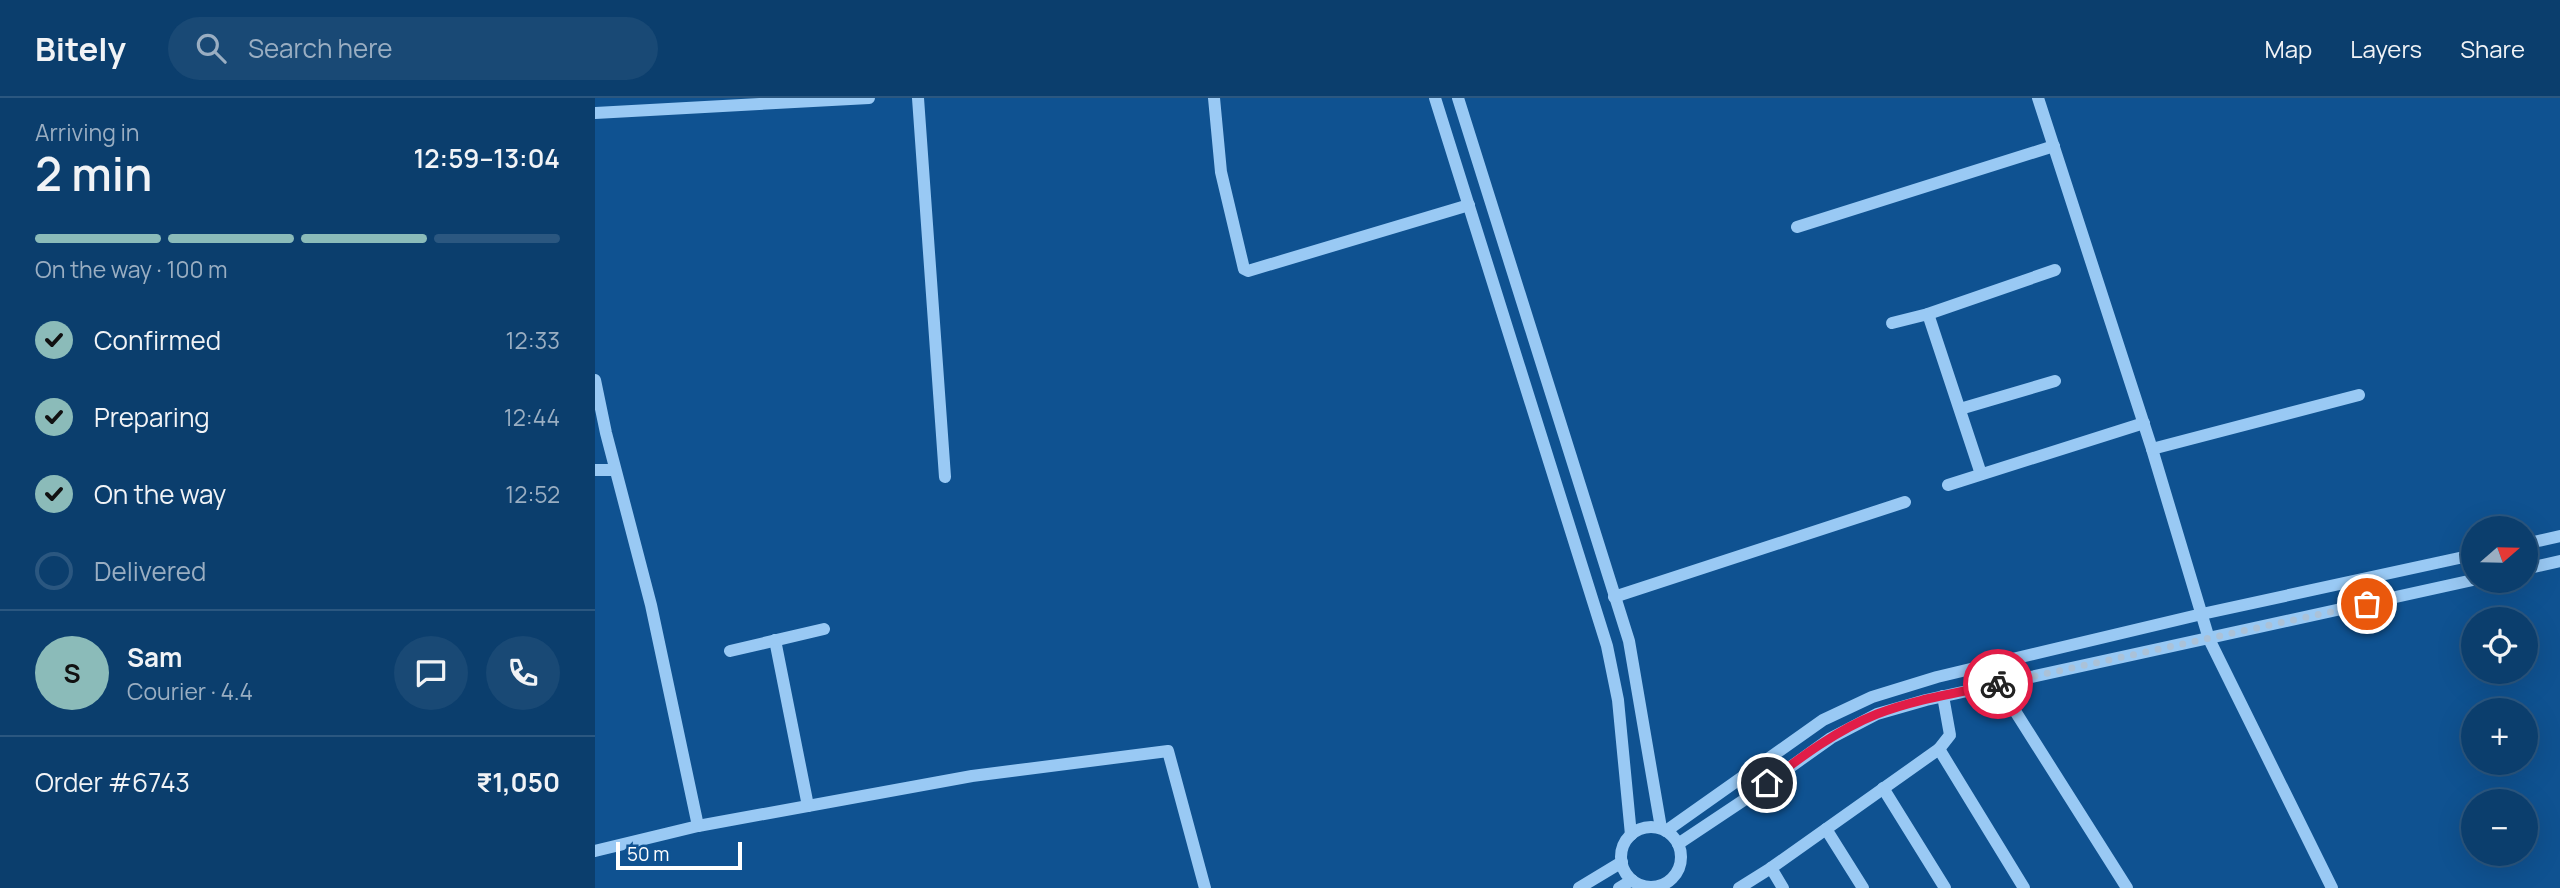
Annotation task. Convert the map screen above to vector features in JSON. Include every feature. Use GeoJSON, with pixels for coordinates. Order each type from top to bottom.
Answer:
{"type":"FeatureCollection","features":[{"type":"Feature","properties":{"kind":"street"},"geometry":{"type":"LineString","coordinates":[[595,113],[869,98]]}},
{"type":"Feature","properties":{"kind":"street"},"geometry":{"type":"LineString","coordinates":[[918,98],[945,477]]}},
{"type":"Feature","properties":{"kind":"street"},"geometry":{"type":"LineString","coordinates":[[1214,98],[1221,172],[1244,269],[1248,271],[1469,205]]}},
{"type":"Feature","properties":{"kind":"street"},"geometry":{"type":"LineString","coordinates":[[1435,98],[1607,646],[1618,700],[1631,835]]}},
{"type":"Feature","properties":{"kind":"street"},"geometry":{"type":"LineString","coordinates":[[1458,98],[1629,641],[1664,830]]}},
{"type":"Feature","properties":{"kind":"street"},"geometry":{"type":"LineString","coordinates":[[2038,98],[2153,449],[2209,639],[2332,888]]}},
{"type":"Feature","properties":{"kind":"street"},"geometry":{"type":"LineString","coordinates":[[1797,227],[2054,146]]}},
{"type":"Feature","properties":{"kind":"street"},"geometry":{"type":"LineString","coordinates":[[1892,323],[1928,314],[2055,270]]}},
{"type":"Feature","properties":{"kind":"street"},"geometry":{"type":"LineString","coordinates":[[1928,314],[1981,474]]}},
{"type":"Feature","properties":{"kind":"street"},"geometry":{"type":"LineString","coordinates":[[595,380],[615,470],[651,605],[698,826]]}},
{"type":"Feature","properties":{"kind":"street"},"geometry":{"type":"LineString","coordinates":[[1960,409],[2055,381]]}},
{"type":"Feature","properties":{"kind":"street"},"geometry":{"type":"LineString","coordinates":[[2153,449],[2359,396]]}},
{"type":"Feature","properties":{"kind":"street"},"geometry":{"type":"LineString","coordinates":[[1948,485],[2144,423]]}},
{"type":"Feature","properties":{"kind":"street"},"geometry":{"type":"LineString","coordinates":[[595,470],[615,470]]}},
{"type":"Feature","properties":{"kind":"street"},"geometry":{"type":"LineString","coordinates":[[1614,597],[1905,502]]}},
{"type":"Feature","properties":{"kind":"street"},"geometry":{"type":"LineString","coordinates":[[2538,541],[2560,536]]}},
{"type":"Feature","properties":{"kind":"street"},"geometry":{"type":"LineString","coordinates":[[1664,830],[1823,720],[1872,697],[1986,665],[2202,614],[2461,558]]}},
{"type":"Feature","properties":{"kind":"street"},"geometry":{"type":"LineString","coordinates":[[2538,566],[2560,561]]}},
{"type":"Feature","properties":{"kind":"street"},"geometry":{"type":"LineString","coordinates":[[1678,844],[1831,738],[1877,714],[1943,696],[2461,583]]}},
{"type":"Feature","properties":{"kind":"street"},"geometry":{"type":"LineString","coordinates":[[730,652],[824,629]]}},
{"type":"Feature","properties":{"kind":"street"},"geometry":{"type":"LineString","coordinates":[[775,640],[808,806]]}},
{"type":"Feature","properties":{"kind":"street"},"geometry":{"type":"LineString","coordinates":[[1986,665],[2127,888]]}},
{"type":"Feature","properties":{"kind":"street"},"geometry":{"type":"LineString","coordinates":[[1739,888],[1939,749],[1950,735],[1943,696]]}},
{"type":"Feature","properties":{"kind":"street"},"geometry":{"type":"LineString","coordinates":[[1939,749],[2024,888]]}},
{"type":"Feature","properties":{"kind":"street"},"geometry":{"type":"LineString","coordinates":[[595,851],[698,826],[972,776],[1168,751],[1205,888]]}},
{"type":"Feature","properties":{"kind":"street"},"geometry":{"type":"LineString","coordinates":[[1883,788],[1945,888]]}},
{"type":"Feature","properties":{"kind":"street"},"geometry":{"type":"LineString","coordinates":[[1619,888],[1632,884],[1667,886],[1679,867],[1681,851],[1664,830],[1651,827],[1640,829],[1625,843],[1622,862],[1632,884]]}},
{"type":"Feature","properties":{"kind":"street"},"geometry":{"type":"LineString","coordinates":[[1826,829],[1863,888]]}},
{"type":"Feature","properties":{"kind":"street"},"geometry":{"type":"LineString","coordinates":[[1579,888],[1622,862]]}},
{"type":"Feature","properties":{"kind":"street"},"geometry":{"type":"LineString","coordinates":[[1771,868],[1783,888]]}},
{"type":"Feature","properties":{"kind":"way so far"},"geometry":{"type":"LineString","coordinates":[[1998,684],[2367,604]]}},
{"type":"Feature","properties":{"kind":"route"},"geometry":{"type":"LineString","coordinates":[[1767,783],[1831,738],[1877,714],[1998,684]]}}]}
